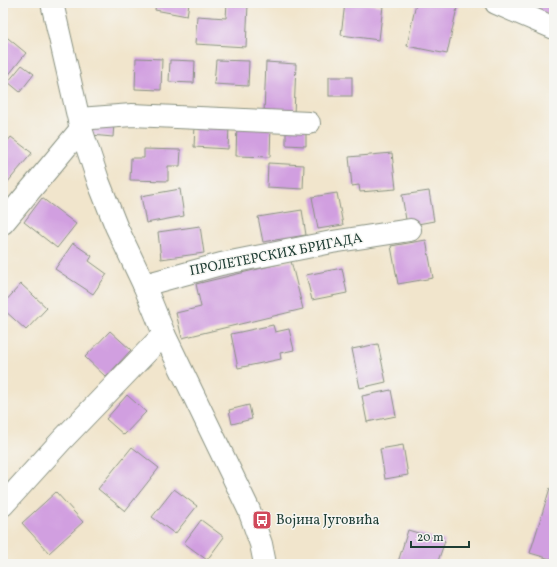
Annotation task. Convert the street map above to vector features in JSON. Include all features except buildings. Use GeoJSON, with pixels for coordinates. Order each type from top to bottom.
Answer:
{"type":"FeatureCollection","features":[{"type":"Feature","properties":{"kind":"street"},"geometry":{"type":"LineString","coordinates":[[52,3],[80,124],[99,183],[116,226],[144,285],[164,334],[249,510],[261,544],[265,564]]}},
{"type":"Feature","properties":{"kind":"street"},"geometry":{"type":"LineString","coordinates":[[496,3],[554,28]]}},
{"type":"Feature","properties":{"kind":"street"},"geometry":{"type":"LineString","coordinates":[[3,223],[80,124],[132,115],[309,123]]}},
{"type":"Feature","properties":{"kind":"street","name":"ПРОЛЕТЕРСКИХ БРИГАДА"},"geometry":{"type":"LineString","coordinates":[[144,285],[221,264],[332,242],[410,230]]}},
{"type":"Feature","properties":{"kind":"street"},"geometry":{"type":"LineString","coordinates":[[3,505],[61,441],[164,334]]}},
{"type":"Feature","properties":{"kind":"place","name":"Војина Југовића"},"geometry":{"type":"Point","coordinates":[262,520]}}]}
